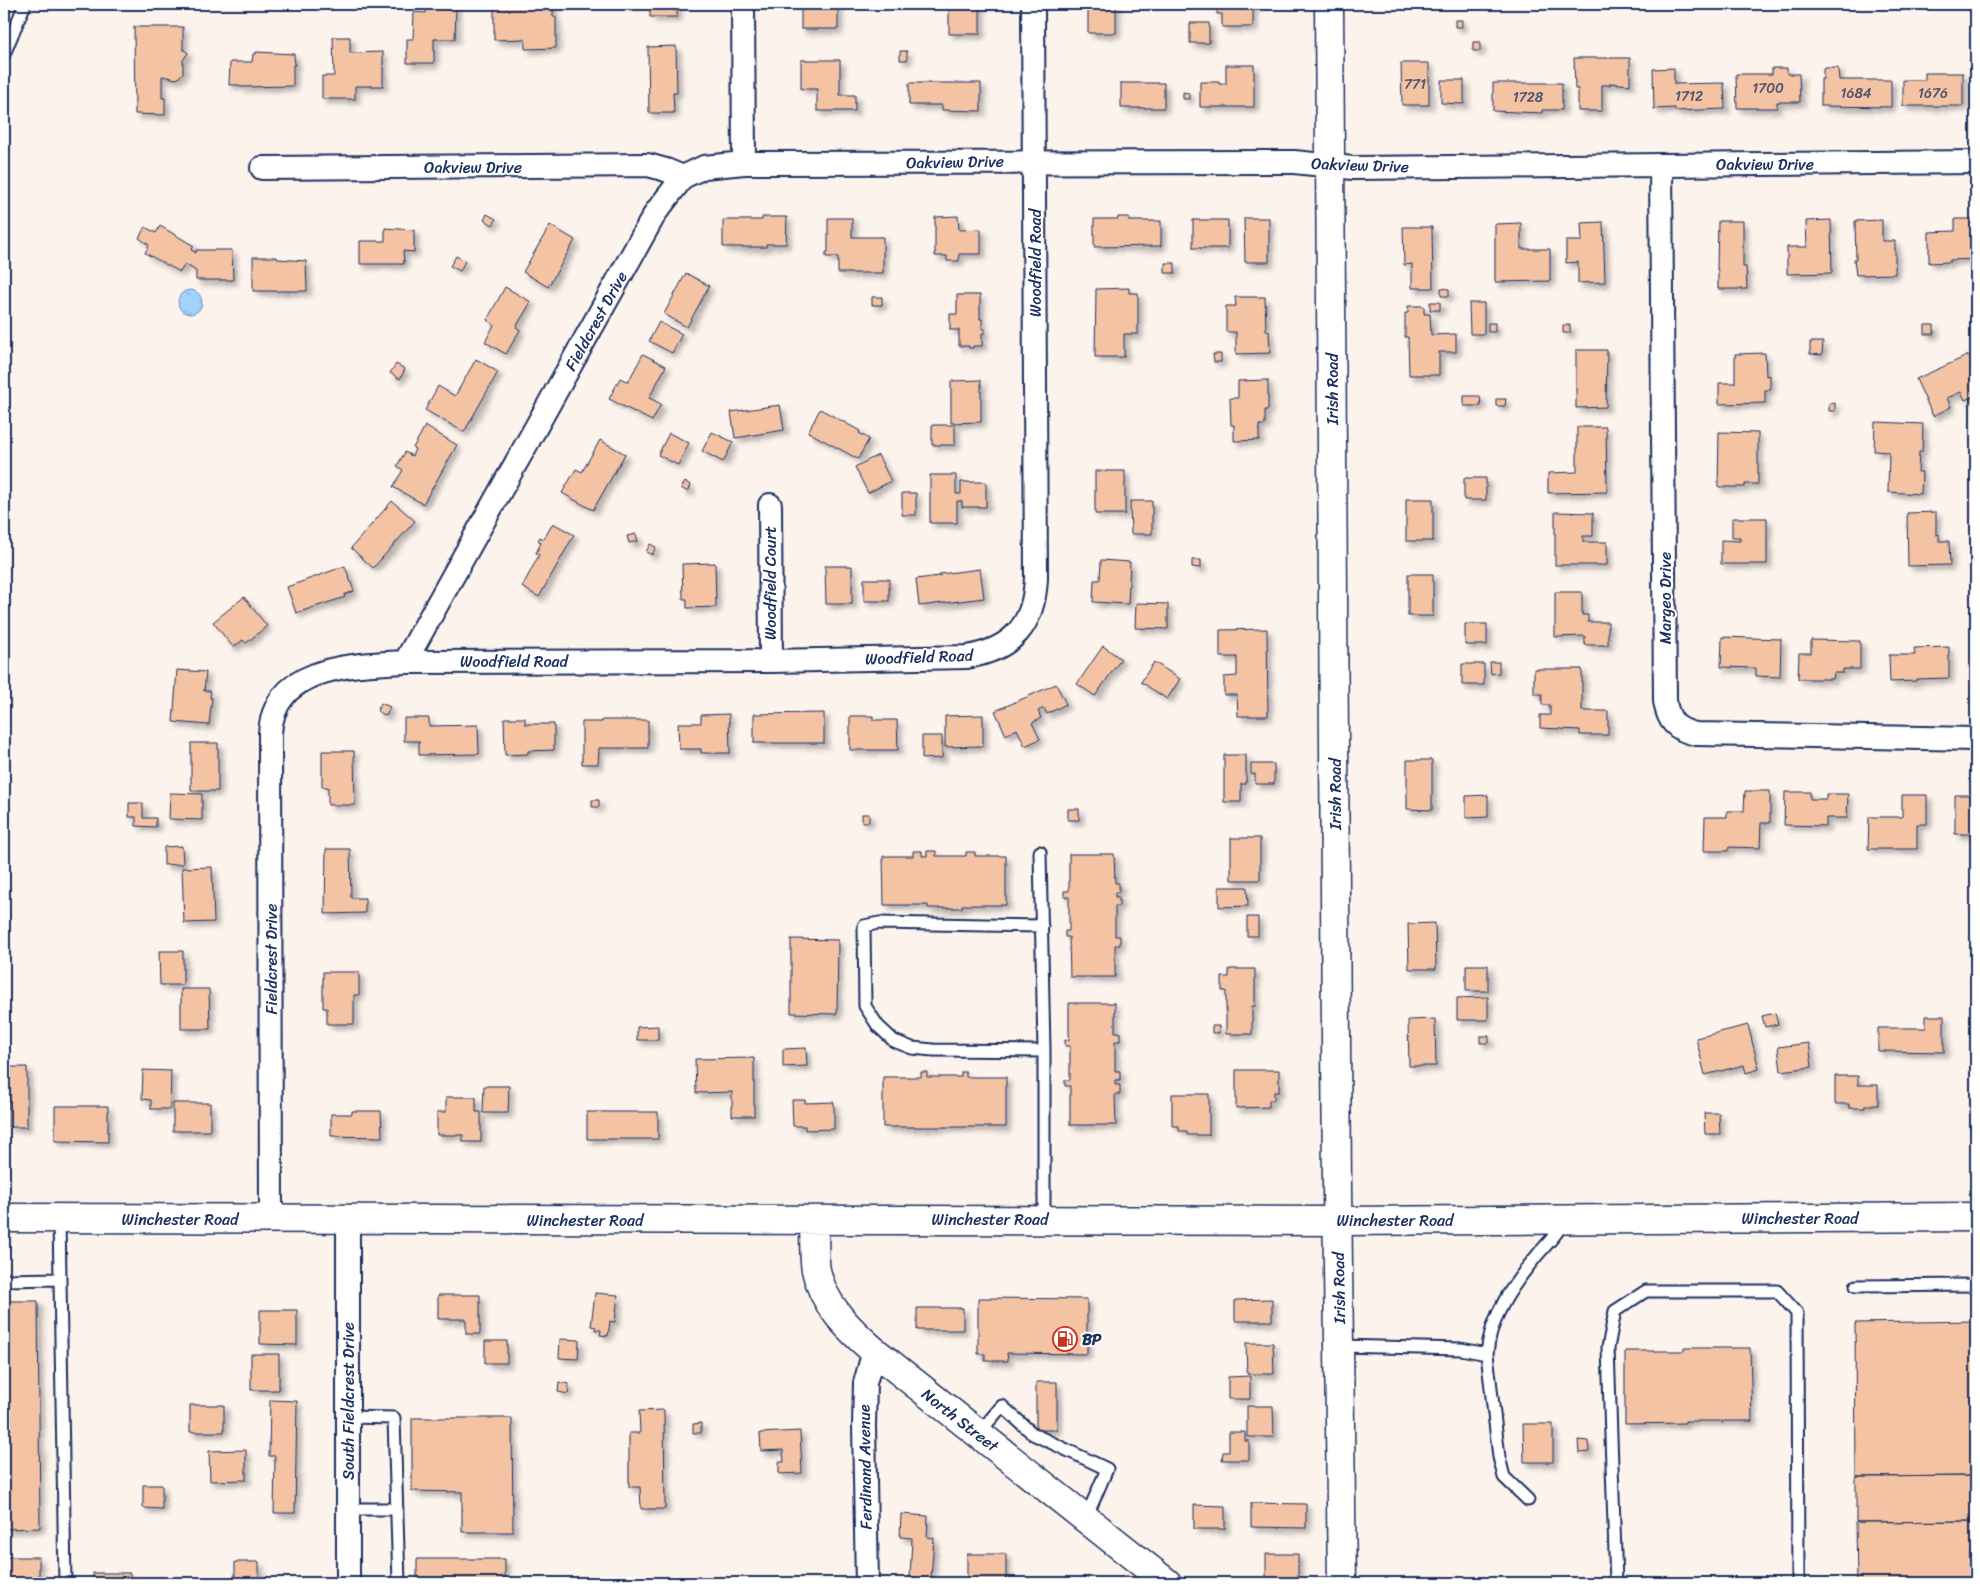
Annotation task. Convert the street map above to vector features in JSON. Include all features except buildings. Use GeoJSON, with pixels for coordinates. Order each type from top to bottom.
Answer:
{"type":"FeatureCollection","features":[{"type":"Feature","properties":{"kind":"street"},"geometry":{"type":"LineString","coordinates":[[743,4],[744,163]]}},
{"type":"Feature","properties":{"kind":"street","name":"Woodfield Road"},"geometry":{"type":"LineString","coordinates":[[280,701],[287,692],[300,683],[330,669],[351,665],[405,662],[929,659],[985,654],[1013,637],[1032,611],[1036,597],[1033,4]]}},
{"type":"Feature","properties":{"kind":"street","name":"Irish Road"},"geometry":{"type":"LineString","coordinates":[[1329,4],[1342,1583]]}},
{"type":"Feature","properties":{"kind":"street","name":"Oakview Drive"},"geometry":{"type":"LineString","coordinates":[[744,163],[1294,162],[1353,168],[1976,162]]}},
{"type":"Feature","properties":{"kind":"street","name":"Fieldcrest Drive"},"geometry":{"type":"LineString","coordinates":[[405,662],[656,212],[683,177],[704,167],[744,163]]}},
{"type":"Feature","properties":{"kind":"street","name":"Oakview Drive"},"geometry":{"type":"LineString","coordinates":[[262,168],[648,165],[683,177]]}},
{"type":"Feature","properties":{"kind":"street","name":"Margeo Drive"},"geometry":{"type":"LineString","coordinates":[[1661,165],[1665,682],[1667,713],[1675,725],[1683,731],[1696,734],[1976,739]]}},
{"type":"Feature","properties":{"kind":"street","name":"Woodfield Court"},"geometry":{"type":"LineString","coordinates":[[770,505],[771,661]]}},
{"type":"Feature","properties":{"kind":"street","name":"Fieldcrest Drive"},"geometry":{"type":"LineString","coordinates":[[271,1220],[270,733],[273,715],[280,701]]}},
{"type":"Feature","properties":{"kind":"street","name":"Winchester Road"},"geometry":{"type":"LineString","coordinates":[[4,1218],[1338,1221],[1976,1217]]}},
{"type":"Feature","properties":{"kind":"street","name":"South Fieldcrest Drive"},"geometry":{"type":"LineString","coordinates":[[348,1219],[348,1583]]}},
{"type":"Feature","properties":{"kind":"street","name":"North Street"},"geometry":{"type":"LineString","coordinates":[[814,1220],[816,1269],[821,1285],[840,1318],[874,1351],[1167,1583]]}},
{"type":"Feature","properties":{"kind":"street","name":"Ferdinand Avenue"},"geometry":{"type":"LineString","coordinates":[[867,1583],[865,1383],[874,1351]]}},
{"type":"Feature","properties":{"kind":"lane"},"geometry":{"type":"LineString","coordinates":[[4,54],[25,4]]}},
{"type":"Feature","properties":{"kind":"lane"},"geometry":{"type":"LineString","coordinates":[[1040,852],[1044,1051],[1044,1219]]}},
{"type":"Feature","properties":{"kind":"lane"},"geometry":{"type":"LineString","coordinates":[[1042,926],[879,923],[864,926],[863,942],[865,1006],[878,1026],[894,1041],[912,1048],[932,1050],[1044,1051]]}},
{"type":"Feature","properties":{"kind":"lane"},"geometry":{"type":"LineString","coordinates":[[59,1218],[58,1279],[64,1583]]}},
{"type":"Feature","properties":{"kind":"lane"},"geometry":{"type":"LineString","coordinates":[[1528,1500],[1504,1477],[1499,1457],[1487,1354],[1488,1341],[1501,1305],[1513,1286],[1559,1230],[1565,1219]]}},
{"type":"Feature","properties":{"kind":"lane"},"geometry":{"type":"LineString","coordinates":[[4,1280],[58,1279]]}},
{"type":"Feature","properties":{"kind":"lane"},"geometry":{"type":"LineString","coordinates":[[1856,1286],[1976,1285]]}},
{"type":"Feature","properties":{"kind":"lane"},"geometry":{"type":"LineString","coordinates":[[1616,1583],[1608,1348],[1615,1311],[1646,1291],[1777,1291],[1797,1313],[1798,1583]]}},
{"type":"Feature","properties":{"kind":"lane"},"geometry":{"type":"LineString","coordinates":[[1340,1346],[1461,1349],[1487,1354]]}},
{"type":"Feature","properties":{"kind":"lane"},"geometry":{"type":"LineString","coordinates":[[978,1434],[1002,1406],[1033,1434],[1107,1469],[1085,1519]]}},
{"type":"Feature","properties":{"kind":"lane"},"geometry":{"type":"LineString","coordinates":[[348,1417],[394,1418],[399,1583]]}},
{"type":"Feature","properties":{"kind":"lane"},"geometry":{"type":"LineString","coordinates":[[348,1509],[397,1509]]}},
{"type":"Feature","properties":{"kind":"water"},"geometry":{"type":"Polygon","coordinates":[[[190,290],[199,293],[202,302],[199,311],[190,314],[181,311],[178,302],[181,293],[190,290]]]}},
{"type":"Feature","properties":{"kind":"place","name":"BP"},"geometry":{"type":"Point","coordinates":[1065,1339]}}]}
